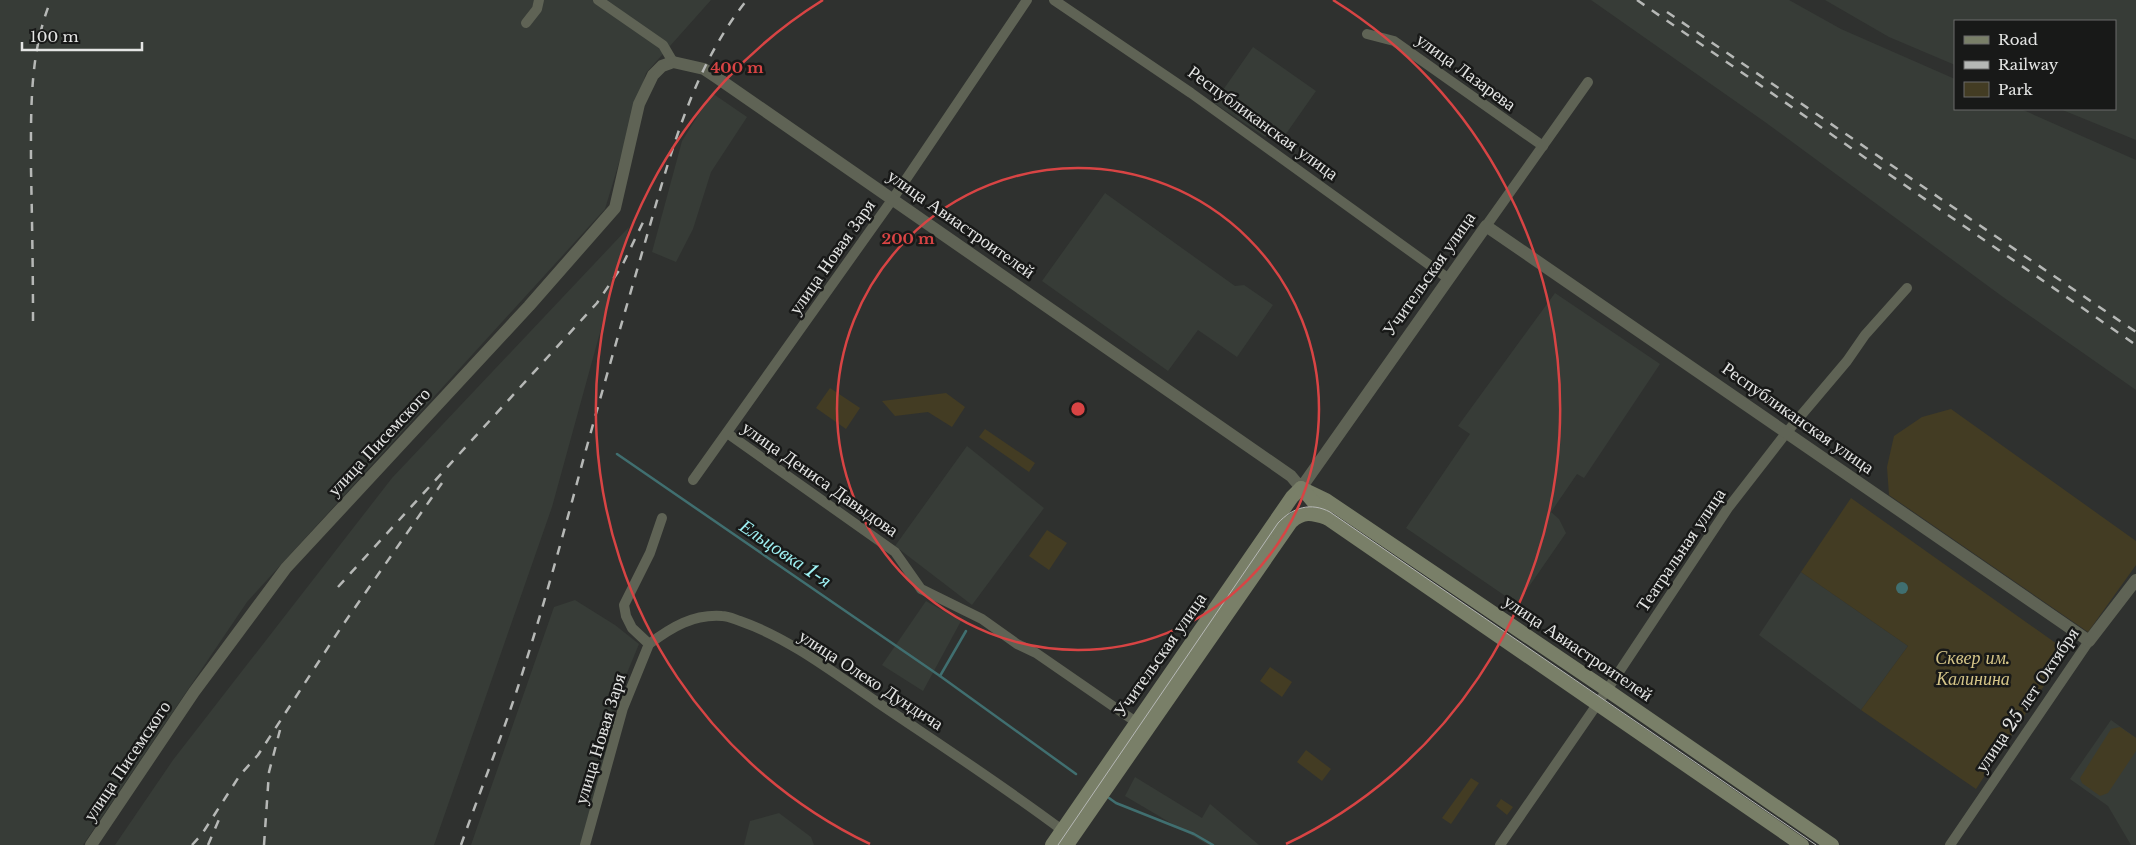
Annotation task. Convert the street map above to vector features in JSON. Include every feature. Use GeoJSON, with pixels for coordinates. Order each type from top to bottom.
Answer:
{"type":"FeatureCollection","features":[{"type":"Feature","properties":{"kind":"main road","name":"Учительская улица"},"geometry":{"type":"LineString","coordinates":[[1060,841],[1297,516],[1301,508],[1301,488]]}},
{"type":"Feature","properties":{"kind":"main road","name":"Учительская улица"},"geometry":{"type":"LineString","coordinates":[[1060,841],[1136,722],[1281,513],[1301,488]]}},
{"type":"Feature","properties":{"kind":"main road","name":"улица Авиастроителей"},"geometry":{"type":"LineString","coordinates":[[1301,488],[1327,518],[1802,845]]}},
{"type":"Feature","properties":{"kind":"main road","name":"улица Авиастроителей"},"geometry":{"type":"LineString","coordinates":[[1301,488],[1326,500],[1832,845]]}},
{"type":"Feature","properties":{"kind":"main road"},"geometry":{"type":"LineString","coordinates":[[1297,516],[1311,512],[1327,518]]}},
{"type":"Feature","properties":{"kind":"street"},"geometry":{"type":"LineString","coordinates":[[526,23],[537,10],[540,0]]}},
{"type":"Feature","properties":{"kind":"street"},"geometry":{"type":"LineString","coordinates":[[598,0],[663,45],[673,62]]}},
{"type":"Feature","properties":{"kind":"street","name":"улица Новая Заря"},"geometry":{"type":"LineString","coordinates":[[693,480],[892,200],[1028,0]]}},
{"type":"Feature","properties":{"kind":"street","name":"Республиканская улица"},"geometry":{"type":"LineString","coordinates":[[1054,0],[1191,93],[1449,279]]}},
{"type":"Feature","properties":{"kind":"street","name":"улица Лазарева"},"geometry":{"type":"LineString","coordinates":[[1367,34],[1394,41],[1543,146]]}},
{"type":"Feature","properties":{"kind":"street","name":"улица Авиастроителей"},"geometry":{"type":"LineString","coordinates":[[673,62],[704,69],[1291,476],[1301,488]]}},
{"type":"Feature","properties":{"kind":"street","name":"улица Писемского"},"geometry":{"type":"LineString","coordinates":[[91,845],[194,692],[286,568],[528,306],[615,208],[639,104],[652,75],[662,66],[673,62]]}},
{"type":"Feature","properties":{"kind":"street","name":"Учительская улица"},"geometry":{"type":"LineString","coordinates":[[1301,488],[1588,82]]}},
{"type":"Feature","properties":{"kind":"street","name":"Республиканская улица"},"geometry":{"type":"LineString","coordinates":[[1486,226],[2088,641]]}},
{"type":"Feature","properties":{"kind":"street","name":"Театральная улица"},"geometry":{"type":"LineString","coordinates":[[1500,845],[1597,705],[1728,508],[1787,432],[1847,361],[1865,335],[1907,288]]}},
{"type":"Feature","properties":{"kind":"street","name":"улица Дениса Давыдова"},"geometry":{"type":"LineString","coordinates":[[727,433],[895,552],[921,589],[982,619],[1018,644],[1036,653],[1136,722]]}},
{"type":"Feature","properties":{"kind":"street"},"geometry":{"type":"LineString","coordinates":[[650,644],[632,628],[626,616],[624,605],[650,553],[662,518]]}},
{"type":"Feature","properties":{"kind":"street","name":"улица 25 лет Октября"},"geometry":{"type":"LineString","coordinates":[[1950,845],[2088,641],[2136,578]]}},
{"type":"Feature","properties":{"kind":"street","name":"улица Олеко Дундича"},"geometry":{"type":"LineString","coordinates":[[650,644],[672,627],[698,617],[724,616],[757,627],[790,645],[994,781],[1060,841]]}},
{"type":"Feature","properties":{"kind":"street","name":"улица Новая Заря"},"geometry":{"type":"LineString","coordinates":[[585,845],[623,708],[650,644]]}},
{"type":"Feature","properties":{"kind":"shaded area"},"geometry":{"type":"Polygon","coordinates":[[[0,0],[711,0],[646,73],[605,209],[247,602],[83,845],[0,845],[0,0]]]}},
{"type":"Feature","properties":{"kind":"shaded area"},"geometry":{"type":"Polygon","coordinates":[[[1591,0],[1789,0],[1841,29],[1954,79],[1954,110],[2023,110],[2136,160],[2136,390],[2003,297],[1765,122],[1591,0]]]}},
{"type":"Feature","properties":{"kind":"shaded area"},"geometry":{"type":"Polygon","coordinates":[[[1825,0],[2136,0],[2136,140],[2062,110],[2116,110],[2116,20],[1954,20],[1954,65],[1889,37],[1825,0]]]}},
{"type":"Feature","properties":{"kind":"shaded area"},"geometry":{"type":"Polygon","coordinates":[[[1253,47],[1316,91],[1281,141],[1270,132],[1265,137],[1214,103],[1253,47]]]}},
{"type":"Feature","properties":{"kind":"shaded area"},"geometry":{"type":"Polygon","coordinates":[[[712,93],[747,117],[711,172],[693,229],[676,262],[652,252],[682,141],[712,93]]]}},
{"type":"Feature","properties":{"kind":"shaded area"},"geometry":{"type":"Polygon","coordinates":[[[1105,193],[1235,286],[1244,285],[1273,305],[1237,357],[1198,330],[1168,371],[1042,281],[1105,193]]]}},
{"type":"Feature","properties":{"kind":"shaded area"},"geometry":{"type":"Polygon","coordinates":[[[629,227],[552,507],[434,845],[115,845],[173,760],[392,478],[629,227]]]}},
{"type":"Feature","properties":{"kind":"shaded area"},"geometry":{"type":"Polygon","coordinates":[[[1555,293],[1660,364],[1584,478],[1577,474],[1551,512],[1559,519],[1566,533],[1517,604],[1406,528],[1470,434],[1458,426],[1555,293]]]}},
{"type":"Feature","properties":{"kind":"shaded area"},"geometry":{"type":"Polygon","coordinates":[[[967,446],[1044,508],[972,605],[895,546],[967,446]]]}},
{"type":"Feature","properties":{"kind":"shaded area"},"geometry":{"type":"Polygon","coordinates":[[[1801,572],[1908,646],[1861,710],[1759,635],[1801,572]]]}},
{"type":"Feature","properties":{"kind":"shaded area"},"geometry":{"type":"Polygon","coordinates":[[[575,600],[615,625],[639,644],[620,690],[595,811],[584,845],[471,845],[554,607],[575,600]]]}},
{"type":"Feature","properties":{"kind":"shaded area"},"geometry":{"type":"Polygon","coordinates":[[[926,601],[961,621],[923,691],[882,665],[926,601]]]}},
{"type":"Feature","properties":{"kind":"shaded area"},"geometry":{"type":"Polygon","coordinates":[[[2111,720],[2136,738],[2136,845],[2131,845],[2108,806],[2070,779],[2111,720]]]}},
{"type":"Feature","properties":{"kind":"shaded area"},"geometry":{"type":"Polygon","coordinates":[[[1135,777],[1202,818],[1210,804],[1259,845],[1208,845],[1125,796],[1135,777]]]}},
{"type":"Feature","properties":{"kind":"shaded area"},"geometry":{"type":"Polygon","coordinates":[[[779,813],[811,837],[814,845],[744,845],[750,821],[779,813]]]}},
{"type":"Feature","properties":{"kind":"green space"},"geometry":{"type":"Polygon","coordinates":[[[830,388],[860,408],[846,429],[816,408],[830,388]]]}},
{"type":"Feature","properties":{"kind":"green space"},"geometry":{"type":"Polygon","coordinates":[[[946,393],[965,407],[952,427],[928,412],[895,416],[882,401],[946,393]]]}},
{"type":"Feature","properties":{"kind":"green space"},"geometry":{"type":"Polygon","coordinates":[[[1951,409],[2136,541],[2136,565],[2088,632],[1889,495],[1887,467],[1894,436],[1922,417],[1951,409]]]}},
{"type":"Feature","properties":{"kind":"green space"},"geometry":{"type":"Polygon","coordinates":[[[985,429],[1035,463],[1029,472],[979,437],[985,429]]]}},
{"type":"Feature","properties":{"kind":"green space","name":"Сквер им. Калинина"},"geometry":{"type":"Polygon","coordinates":[[[1851,498],[2067,651],[1976,789],[1861,710],[1908,646],[1801,572],[1851,498]]]}},
{"type":"Feature","properties":{"kind":"green space"},"geometry":{"type":"Polygon","coordinates":[[[1047,530],[1067,543],[1049,570],[1029,556],[1047,530]]]}},
{"type":"Feature","properties":{"kind":"green space"},"geometry":{"type":"Polygon","coordinates":[[[1270,667],[1292,682],[1282,697],[1260,681],[1270,667]]]}},
{"type":"Feature","properties":{"kind":"green space"},"geometry":{"type":"Polygon","coordinates":[[[2120,727],[2136,738],[2136,751],[2108,793],[2100,796],[2082,783],[2080,778],[2111,729],[2120,727]]]}},
{"type":"Feature","properties":{"kind":"green space"},"geometry":{"type":"Polygon","coordinates":[[[1306,750],[1331,769],[1322,781],[1297,762],[1306,750]]]}},
{"type":"Feature","properties":{"kind":"green space"},"geometry":{"type":"Polygon","coordinates":[[[1471,778],[1479,783],[1451,824],[1442,818],[1471,778]]]}},
{"type":"Feature","properties":{"kind":"green space"},"geometry":{"type":"Polygon","coordinates":[[[1501,799],[1513,807],[1507,815],[1496,806],[1501,799]]]}},
{"type":"Feature","properties":{"kind":"water"},"geometry":{"type":"Polygon","coordinates":[[[1900,582],[1904,582],[1908,588],[1904,594],[1900,594],[1896,590],[1896,586],[1900,582]]]}},
{"type":"Feature","properties":{"kind":"waterway","name":"Ельцовка 1-я"},"geometry":{"type":"LineString","coordinates":[[617,454],[940,676]]}},
{"type":"Feature","properties":{"kind":"waterway","name":"Ельцовка 1-я"},"geometry":{"type":"LineString","coordinates":[[966,631],[940,676],[1076,774]]}},
{"type":"Feature","properties":{"kind":"waterway","name":"Ельцовка 1-я"},"geometry":{"type":"LineString","coordinates":[[1109,798],[1116,803],[1194,834],[1213,845]]}},
{"type":"Feature","properties":{"kind":"tram line"},"geometry":{"type":"LineString","coordinates":[[1058,845],[1278,523],[1290,513],[1309,507],[1316,507],[1330,512],[1816,845]]}},
{"type":"Feature","properties":{"kind":"railway"},"geometry":{"type":"LineString","coordinates":[[33,321],[31,169],[33,83],[39,41],[51,0]]}},
{"type":"Feature","properties":{"kind":"railway"},"geometry":{"type":"LineString","coordinates":[[461,845],[516,693],[558,553],[613,353],[674,145],[697,84],[711,54],[747,0]]}},
{"type":"Feature","properties":{"kind":"railway"},"geometry":{"type":"LineString","coordinates":[[1637,0],[2136,345]]}},
{"type":"Feature","properties":{"kind":"railway"},"geometry":{"type":"LineString","coordinates":[[1667,12],[2136,332]]}},
{"type":"Feature","properties":{"kind":"railway"},"geometry":{"type":"LineString","coordinates":[[338,587],[597,303],[622,266],[646,216]]}},
{"type":"Feature","properties":{"kind":"railway"},"geometry":{"type":"LineString","coordinates":[[192,845],[202,834],[240,775],[258,755],[340,629],[442,483]]}},
{"type":"Feature","properties":{"kind":"railway"},"geometry":{"type":"LineString","coordinates":[[264,845],[269,772],[280,730]]}},
{"type":"Feature","properties":{"kind":"railway"},"geometry":{"type":"LineString","coordinates":[[208,845],[220,817]]}}]}
